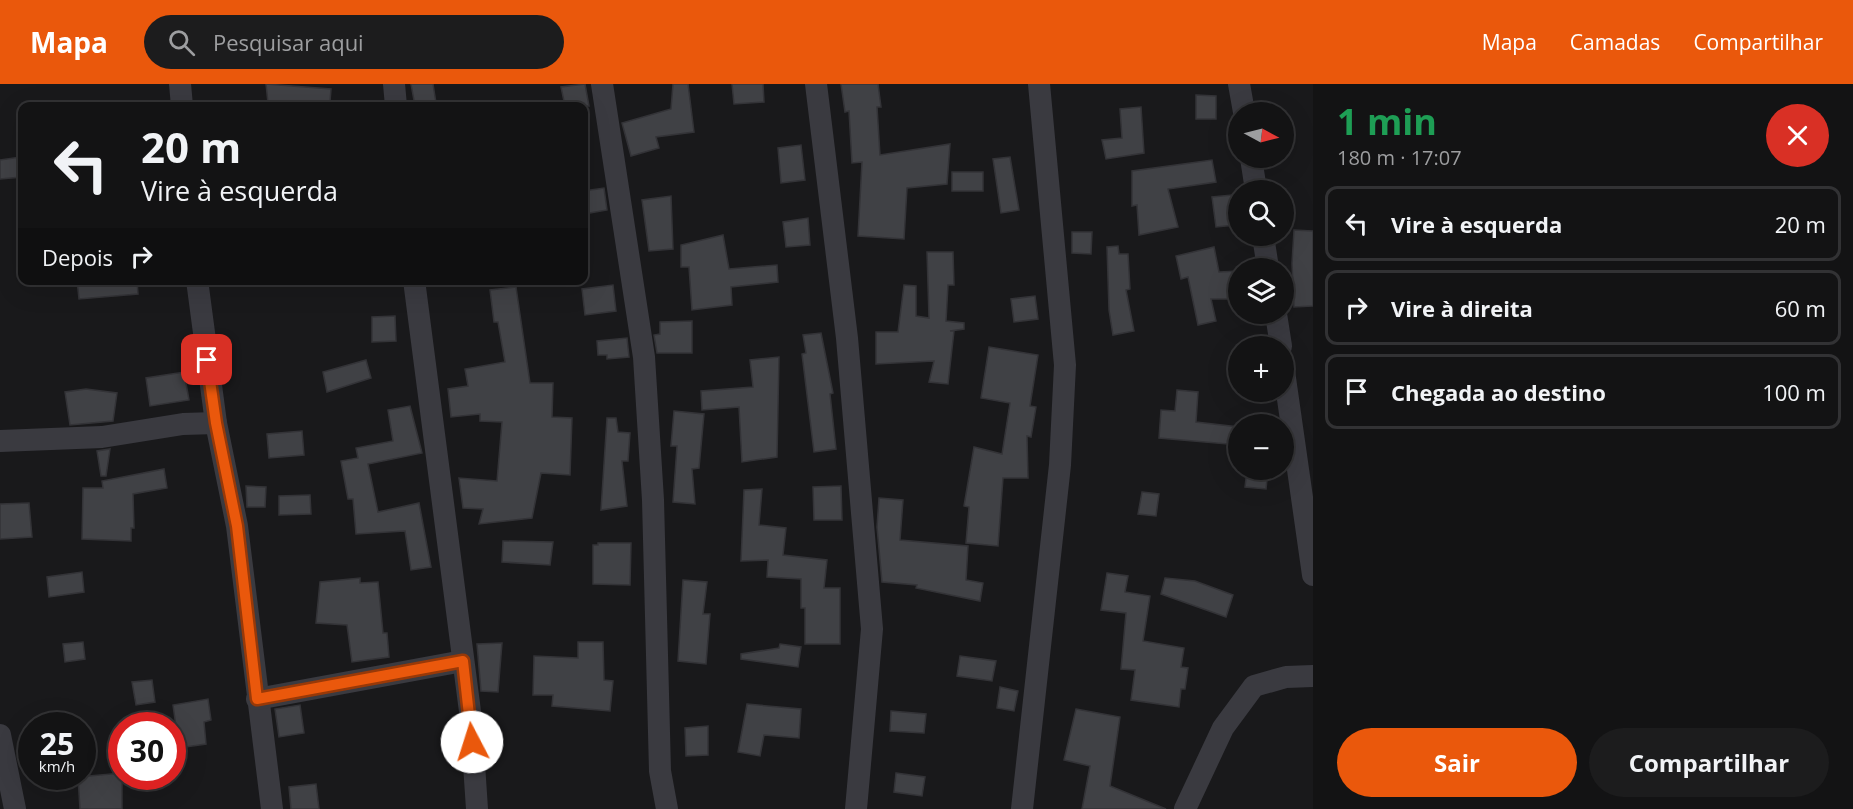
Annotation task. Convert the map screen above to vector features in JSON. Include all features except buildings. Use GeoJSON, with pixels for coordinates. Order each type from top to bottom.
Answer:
{"type":"FeatureCollection","features":[{"type":"Feature","properties":{"kind":"street"},"geometry":{"type":"LineString","coordinates":[[180,84],[182,102]]}},
{"type":"Feature","properties":{"kind":"street"},"geometry":{"type":"LineString","coordinates":[[394,84],[396,102]]}},
{"type":"Feature","properties":{"kind":"street"},"geometry":{"type":"LineString","coordinates":[[602,84],[644,357],[653,511],[660,771],[667,809]]}},
{"type":"Feature","properties":{"kind":"street"},"geometry":{"type":"LineString","coordinates":[[816,84],[847,338],[872,629],[856,809]]}},
{"type":"Feature","properties":{"kind":"street"},"geometry":{"type":"LineString","coordinates":[[1022,809],[1060,465],[1065,365],[1039,84]]}},
{"type":"Feature","properties":{"kind":"street"},"geometry":{"type":"LineString","coordinates":[[1239,84],[1242,102]]}},
{"type":"Feature","properties":{"kind":"street"},"geometry":{"type":"LineString","coordinates":[[198,285],[216,423],[237,526],[272,809]]}},
{"type":"Feature","properties":{"kind":"street"},"geometry":{"type":"LineString","coordinates":[[415,285],[471,719],[477,809]]}},
{"type":"Feature","properties":{"kind":"street"},"geometry":{"type":"LineString","coordinates":[[1288,402],[1313,575]]}},
{"type":"Feature","properties":{"kind":"street"},"geometry":{"type":"LineString","coordinates":[[0,441],[102,437],[183,424],[216,423]]}},
{"type":"Feature","properties":{"kind":"street"},"geometry":{"type":"LineString","coordinates":[[257,699],[463,661]]}},
{"type":"Feature","properties":{"kind":"street"},"geometry":{"type":"LineString","coordinates":[[1185,809],[1223,728],[1254,686],[1286,677],[1313,676]]}},
{"type":"Feature","properties":{"kind":"street"},"geometry":{"type":"LineString","coordinates":[[0,735],[15,809]]}},
{"type":"Feature","properties":{"kind":"route"},"geometry":{"type":"LineString","coordinates":[[207,360],[216,423],[237,526],[257,699],[463,661],[472,742]]}}]}
